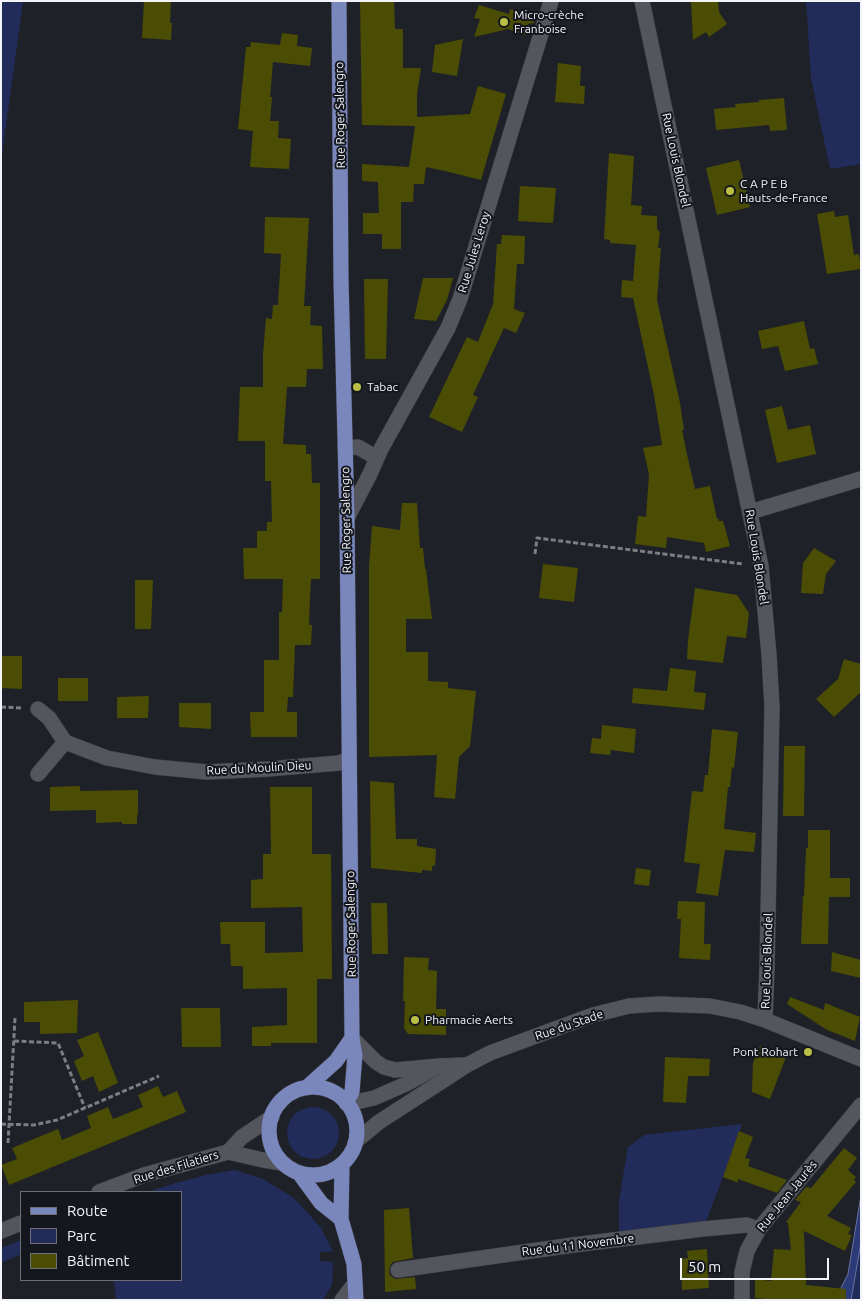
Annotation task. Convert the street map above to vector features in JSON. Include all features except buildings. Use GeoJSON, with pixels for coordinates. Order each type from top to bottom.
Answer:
{"type":"FeatureCollection","features":[{"type":"Feature","properties":{"kind":"main road","name":"Rue Roger Salengro"},"geometry":{"type":"LineString","coordinates":[[339,1],[341,280],[347,518],[352,1038],[355,1055],[352,1092],[346,1103]]}},
{"type":"Feature","properties":{"kind":"main road"},"geometry":{"type":"LineString","coordinates":[[306,1088],[328,1090],[338,1095],[346,1103],[356,1122],[356,1141],[353,1150],[342,1165],[332,1171],[321,1174],[299,1173],[282,1163],[270,1141],[272,1116],[282,1101],[289,1095],[306,1088],[336,1061],[352,1038]]}},
{"type":"Feature","properties":{"kind":"main road"},"geometry":{"type":"LineString","coordinates":[[342,1165],[341,1218],[352,1258],[356,1300]]}},
{"type":"Feature","properties":{"kind":"main road"},"geometry":{"type":"LineString","coordinates":[[299,1173],[320,1203],[341,1218]]}},
{"type":"Feature","properties":{"kind":"street","name":"Rue Jules Leroy"},"geometry":{"type":"LineString","coordinates":[[347,518],[377,458],[448,328],[460,299],[551,1]]}},
{"type":"Feature","properties":{"kind":"street","name":"Rue Louis Blondel"},"geometry":{"type":"LineString","coordinates":[[642,1],[761,566],[770,655],[772,707],[768,959],[765,1020],[861,1058]]}},
{"type":"Feature","properties":{"kind":"street"},"geometry":{"type":"LineString","coordinates":[[345,448],[358,447],[377,458]]}},
{"type":"Feature","properties":{"kind":"street"},"geometry":{"type":"LineString","coordinates":[[750,512],[861,479]]}},
{"type":"Feature","properties":{"kind":"street"},"geometry":{"type":"LineString","coordinates":[[38,709],[49,718],[65,742],[38,774]]}},
{"type":"Feature","properties":{"kind":"street","name":"Rue du Moulin Dieu"},"geometry":{"type":"LineString","coordinates":[[65,742],[107,758],[155,767],[206,772],[339,763],[349,759]]}},
{"type":"Feature","properties":{"kind":"street","name":"Rue du Stade"},"geometry":{"type":"LineString","coordinates":[[356,1141],[379,1122],[467,1065],[490,1053],[593,1014],[629,1006],[658,1004],[710,1006],[740,1012],[765,1020]]}},
{"type":"Feature","properties":{"kind":"street","name":"Rue du Stade"},"geometry":{"type":"LineString","coordinates":[[352,1038],[376,1062],[384,1067],[395,1070],[467,1065]]}},
{"type":"Feature","properties":{"kind":"street","name":"Rue du Stade"},"geometry":{"type":"LineString","coordinates":[[346,1103],[374,1098],[406,1084],[439,1066]]}},
{"type":"Feature","properties":{"kind":"street","name":"Rue Jean Jaurès"},"geometry":{"type":"LineString","coordinates":[[742,1300],[742,1272],[747,1251],[759,1229],[861,1106]]}},
{"type":"Feature","properties":{"kind":"street","name":"Rue des Filatiers"},"geometry":{"type":"LineString","coordinates":[[102,1191],[144,1175],[228,1152],[242,1138],[272,1116]]}},
{"type":"Feature","properties":{"kind":"street"},"geometry":{"type":"LineString","coordinates":[[228,1152],[282,1163]]}},
{"type":"Feature","properties":{"kind":"street"},"geometry":{"type":"LineString","coordinates":[[1,1231],[20,1223]]}},
{"type":"Feature","properties":{"kind":"street","name":"Rue du 11 Novembre"},"geometry":{"type":"LineString","coordinates":[[398,1270],[703,1229],[747,1225],[759,1229]]}},
{"type":"Feature","properties":{"kind":"street"},"geometry":{"type":"LineString","coordinates":[[342,1300],[355,1283]]}},
{"type":"Feature","properties":{"kind":"path"},"geometry":{"type":"LineString","coordinates":[[535,554],[538,538],[761,566]]}},
{"type":"Feature","properties":{"kind":"path"},"geometry":{"type":"LineString","coordinates":[[8,1143],[15,1018]]}},
{"type":"Feature","properties":{"kind":"path"},"geometry":{"type":"LineString","coordinates":[[14,1041],[58,1043],[85,1108]]}},
{"type":"Feature","properties":{"kind":"path"},"geometry":{"type":"LineString","coordinates":[[1,1124],[34,1125],[57,1120],[159,1076]]}},
{"type":"Feature","properties":{"kind":"green space"},"geometry":{"type":"Polygon","coordinates":[[[1,1],[23,1],[1,162],[1,1]]]}},
{"type":"Feature","properties":{"kind":"green space"},"geometry":{"type":"Polygon","coordinates":[[[806,1],[861,1],[861,164],[830,169],[811,78],[806,1]]]}},
{"type":"Feature","properties":{"kind":"green space"},"geometry":{"type":"Polygon","coordinates":[[[313,1107],[327,1111],[335,1119],[339,1133],[335,1147],[327,1155],[313,1159],[299,1155],[291,1147],[287,1133],[291,1119],[299,1111],[313,1107]]]}},
{"type":"Feature","properties":{"kind":"green space"},"geometry":{"type":"Polygon","coordinates":[[[742,1124],[703,1229],[619,1240],[619,1200],[628,1147],[644,1135],[742,1124]]]}},
{"type":"Feature","properties":{"kind":"green space"},"geometry":{"type":"Polygon","coordinates":[[[235,1170],[263,1179],[294,1198],[321,1228],[333,1251],[320,1252],[320,1261],[333,1262],[332,1285],[323,1300],[116,1300],[114,1281],[182,1281],[182,1191],[151,1191],[206,1175],[235,1170]]]}},
{"type":"Feature","properties":{"kind":"green space"},"geometry":{"type":"Polygon","coordinates":[[[861,1215],[861,1300],[847,1300],[861,1215]]]}},
{"type":"Feature","properties":{"kind":"green space"},"geometry":{"type":"Polygon","coordinates":[[[20,1240],[20,1254],[1,1263],[1,1248],[20,1240]]]}},
{"type":"Feature","properties":{"kind":"shaded area"},"geometry":{"type":"Polygon","coordinates":[[[861,1195],[861,1242],[851,1300],[840,1300],[841,1288],[848,1274],[861,1195]]]}},
{"type":"Feature","properties":{"kind":"place","name":"Micro-crèche Franboise"},"geometry":{"type":"Point","coordinates":[504,22]}},
{"type":"Feature","properties":{"kind":"place","name":"C A P E B Hauts-de-France"},"geometry":{"type":"Point","coordinates":[730,191]}},
{"type":"Feature","properties":{"kind":"place","name":"Tabac"},"geometry":{"type":"Point","coordinates":[357,387]}},
{"type":"Feature","properties":{"kind":"place","name":"Pharmacie Aerts"},"geometry":{"type":"Point","coordinates":[415,1020]}},
{"type":"Feature","properties":{"kind":"place","name":"Pont Rohart"},"geometry":{"type":"Point","coordinates":[808,1052]}}]}
